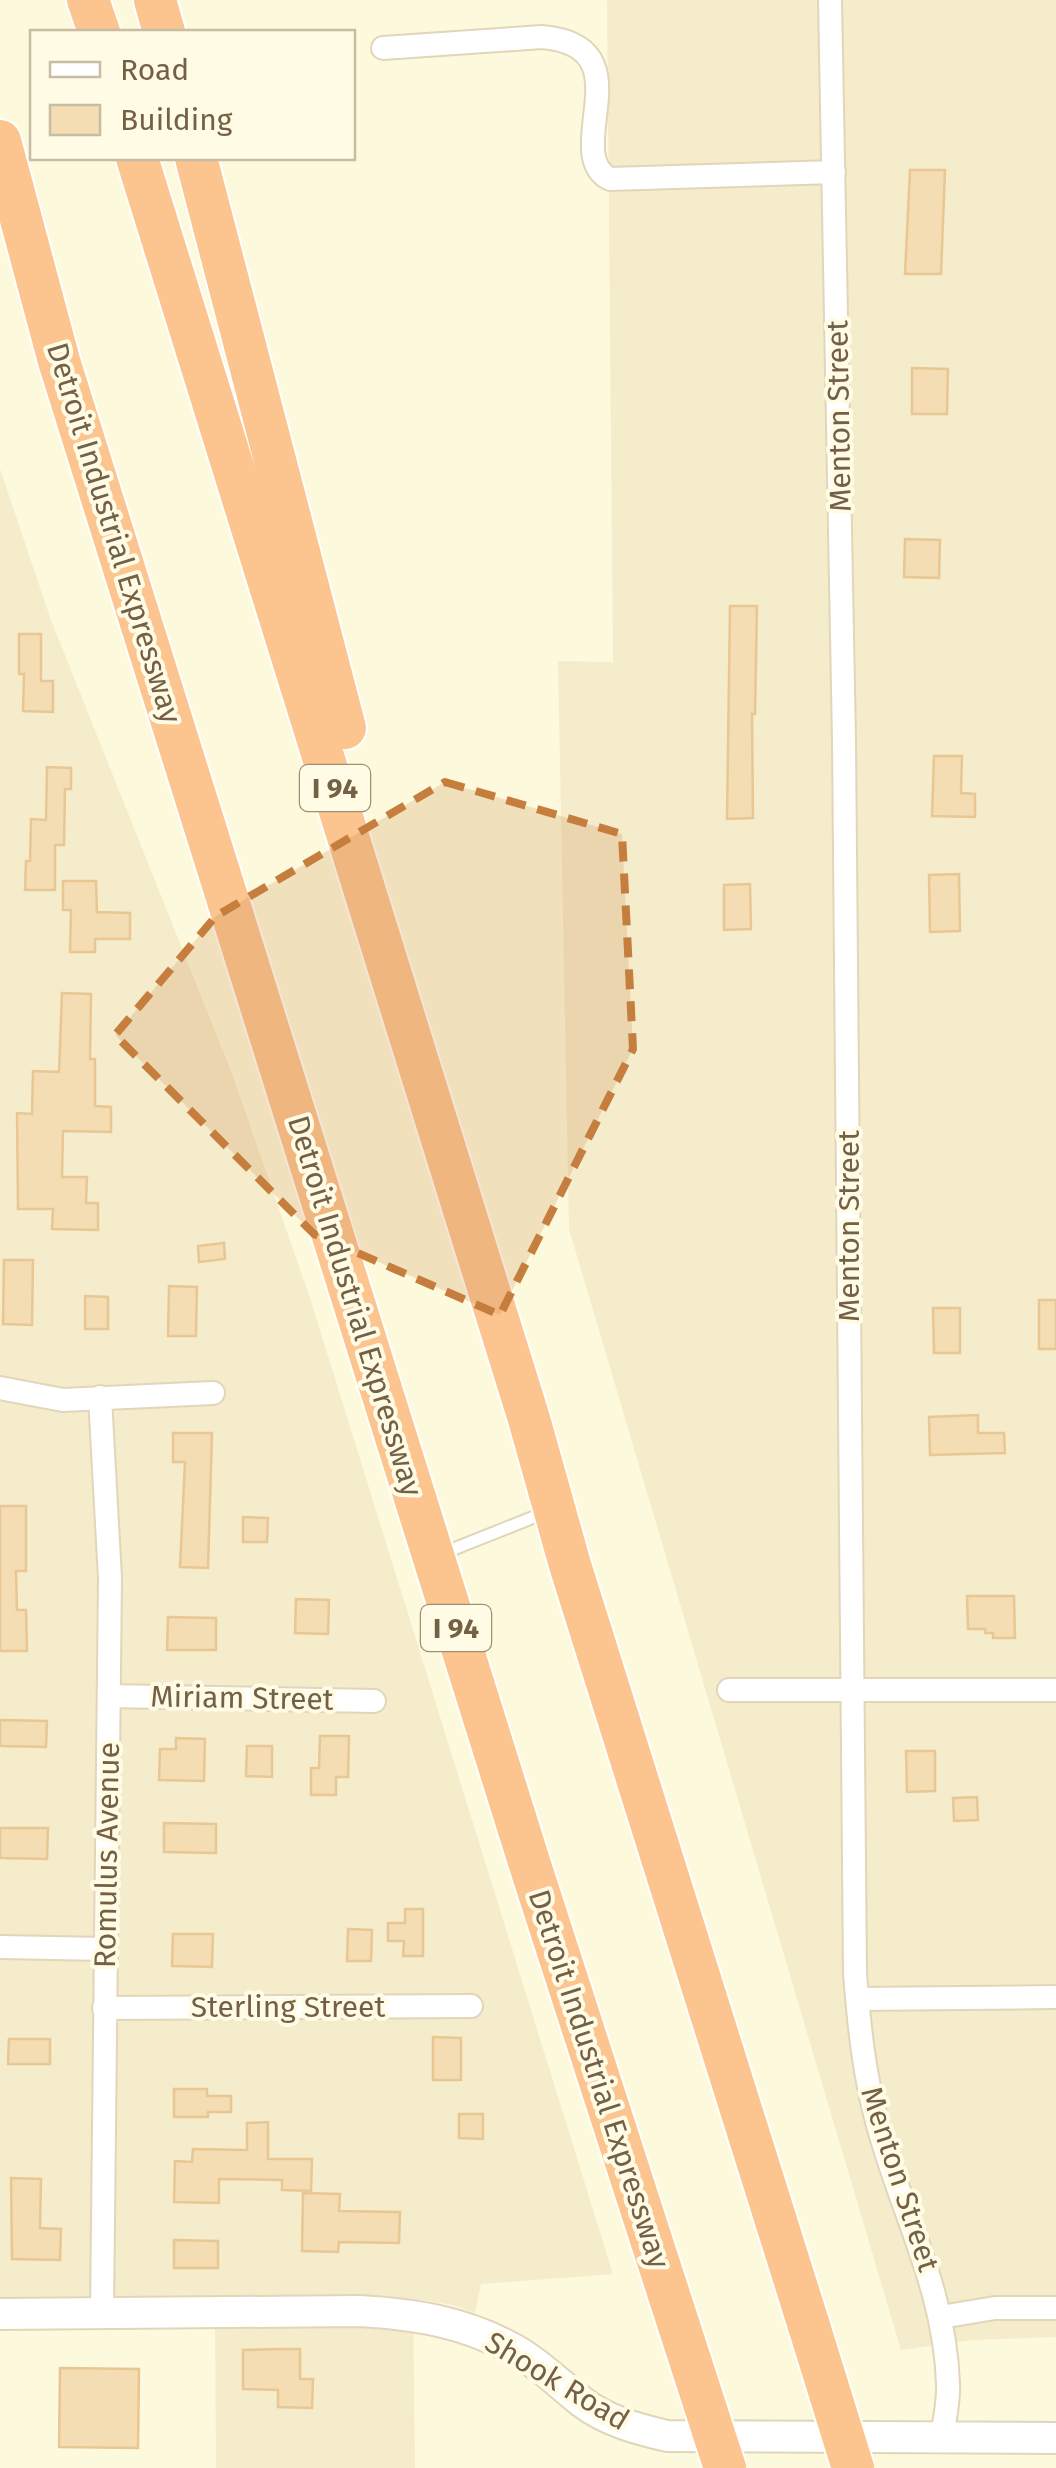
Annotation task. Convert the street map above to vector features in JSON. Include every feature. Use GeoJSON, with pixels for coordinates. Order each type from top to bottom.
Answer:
{"type":"FeatureCollection","features":[{"type":"Feature","properties":{"kind":"highway"},"geometry":{"type":"LineString","coordinates":[[88,0],[97,30]]}},
{"type":"Feature","properties":{"kind":"highway","name":"Detroit Industrial Expressway"},"geometry":{"type":"LineString","coordinates":[[0,140],[70,396],[725,2468]]}},
{"type":"Feature","properties":{"kind":"highway","name":"I 94"},"geometry":{"type":"LineString","coordinates":[[138,160],[529,1419],[553,1509],[854,2468]]}},
{"type":"Feature","properties":{"kind":"highway"},"geometry":{"type":"LineString","coordinates":[[197,160],[529,1419]]}},
{"type":"Feature","properties":{"kind":"highway"},"geometry":{"type":"LineString","coordinates":[[0,177],[26,241]]}},
{"type":"Feature","properties":{"kind":"street","name":"Menton Street"},"geometry":{"type":"LineString","coordinates":[[830,0],[844,741],[857,1999],[862,2058],[878,2128],[929,2270],[941,2317],[949,2389],[942,2438]]}},
{"type":"Feature","properties":{"kind":"street"},"geometry":{"type":"LineString","coordinates":[[382,48],[542,37],[566,39],[581,47],[596,72],[596,164],[602,175],[610,179],[834,172]]}},
{"type":"Feature","properties":{"kind":"street"},"geometry":{"type":"LineString","coordinates":[[0,1388],[63,1400],[213,1393]]}},
{"type":"Feature","properties":{"kind":"street","name":"Romulus Avenue"},"geometry":{"type":"LineString","coordinates":[[100,1398],[109,1518],[102,2313]]}},
{"type":"Feature","properties":{"kind":"street"},"geometry":{"type":"LineString","coordinates":[[729,1690],[1056,1690]]}},
{"type":"Feature","properties":{"kind":"street","name":"Miriam Street"},"geometry":{"type":"LineString","coordinates":[[109,1696],[374,1701]]}},
{"type":"Feature","properties":{"kind":"street"},"geometry":{"type":"LineString","coordinates":[[0,1947],[106,1949]]}},
{"type":"Feature","properties":{"kind":"street"},"geometry":{"type":"LineString","coordinates":[[857,1999],[1056,1997]]}},
{"type":"Feature","properties":{"kind":"street","name":"Sterling Street"},"geometry":{"type":"LineString","coordinates":[[104,2008],[471,2006]]}},
{"type":"Feature","properties":{"kind":"street"},"geometry":{"type":"LineString","coordinates":[[941,2317],[995,2308],[1056,2308]]}},
{"type":"Feature","properties":{"kind":"street","name":"Shook Road"},"geometry":{"type":"LineString","coordinates":[[0,2314],[406,2314],[460,2326],[514,2350],[544,2368],[600,2413],[638,2430],[667,2436],[1056,2438]]}},
{"type":"Feature","properties":{"kind":"lane"},"geometry":{"type":"LineString","coordinates":[[434,1556],[553,1509]]}},
{"type":"Feature","properties":{"kind":"highlighted area"},"geometry":{"type":"Polygon","coordinates":[[[445,782],[622,834],[633,1049],[500,1315],[314,1234],[115,1035],[216,916],[445,782]]]}},
{"type":"Feature","properties":{"kind":"shaded area"},"geometry":{"type":"Polygon","coordinates":[[[607,0],[1056,0],[1056,2337],[973,2340],[901,2350],[569,1229],[558,661],[613,662],[607,0]]]}},
{"type":"Feature","properties":{"kind":"shaded area"},"geometry":{"type":"Polygon","coordinates":[[[0,469],[51,620],[231,1071],[310,1298],[613,2274],[481,2284],[475,2313],[413,2299],[415,2468],[216,2468],[215,2302],[0,2304],[0,469]]]}},
{"type":"Feature","properties":{"kind":"building"},"geometry":{"type":"Polygon","coordinates":[[[910,170],[945,170],[941,274],[905,274],[910,170]]]}},
{"type":"Feature","properties":{"kind":"building"},"geometry":{"type":"Polygon","coordinates":[[[912,368],[948,369],[947,414],[912,414],[912,368]]]}},
{"type":"Feature","properties":{"kind":"building"},"geometry":{"type":"Polygon","coordinates":[[[905,539],[940,540],[939,578],[904,577],[905,539]]]}},
{"type":"Feature","properties":{"kind":"building"},"geometry":{"type":"Polygon","coordinates":[[[730,606],[757,606],[753,818],[727,819],[730,606]]]}},
{"type":"Feature","properties":{"kind":"building"},"geometry":{"type":"Polygon","coordinates":[[[19,634],[41,634],[41,681],[53,681],[53,712],[23,711],[19,634]]]}},
{"type":"Feature","properties":{"kind":"building"},"geometry":{"type":"Polygon","coordinates":[[[934,756],[962,756],[961,793],[975,794],[975,817],[932,816],[934,756]]]}},
{"type":"Feature","properties":{"kind":"building"},"geometry":{"type":"Polygon","coordinates":[[[47,767],[71,768],[71,789],[65,789],[64,845],[55,845],[55,890],[25,890],[31,819],[46,820],[47,767]]]}},
{"type":"Feature","properties":{"kind":"building"},"geometry":{"type":"Polygon","coordinates":[[[959,874],[960,931],[930,932],[929,875],[959,874]]]}},
{"type":"Feature","properties":{"kind":"building"},"geometry":{"type":"Polygon","coordinates":[[[63,881],[96,881],[97,912],[130,913],[130,939],[95,939],[95,952],[70,952],[71,910],[63,910],[63,881]]]}},
{"type":"Feature","properties":{"kind":"building"},"geometry":{"type":"Polygon","coordinates":[[[750,884],[751,929],[724,930],[724,885],[750,884]]]}},
{"type":"Feature","properties":{"kind":"building"},"geometry":{"type":"Polygon","coordinates":[[[62,993],[91,994],[90,1059],[95,1059],[95,1106],[111,1107],[111,1132],[63,1131],[62,1177],[87,1177],[86,1203],[98,1203],[98,1230],[52,1229],[53,1209],[18,1209],[17,1113],[32,1114],[33,1071],[59,1072],[62,993]]]}},
{"type":"Feature","properties":{"kind":"building"},"geometry":{"type":"Polygon","coordinates":[[[224,1243],[225,1259],[199,1262],[198,1246],[224,1243]]]}},
{"type":"Feature","properties":{"kind":"building"},"geometry":{"type":"Polygon","coordinates":[[[4,1260],[33,1260],[32,1325],[3,1324],[4,1260]]]}},
{"type":"Feature","properties":{"kind":"building"},"geometry":{"type":"Polygon","coordinates":[[[169,1286],[197,1287],[196,1336],[168,1336],[169,1286]]]}},
{"type":"Feature","properties":{"kind":"building"},"geometry":{"type":"Polygon","coordinates":[[[85,1296],[108,1297],[108,1329],[85,1329],[85,1296]]]}},
{"type":"Feature","properties":{"kind":"building"},"geometry":{"type":"Polygon","coordinates":[[[1039,1300],[1056,1300],[1056,1349],[1039,1349],[1039,1300]]]}},
{"type":"Feature","properties":{"kind":"building"},"geometry":{"type":"Polygon","coordinates":[[[933,1308],[960,1308],[960,1353],[934,1353],[933,1308]]]}},
{"type":"Feature","properties":{"kind":"building"},"geometry":{"type":"Polygon","coordinates":[[[978,1415],[978,1433],[1004,1433],[1005,1453],[930,1455],[929,1417],[978,1415]]]}},
{"type":"Feature","properties":{"kind":"building"},"geometry":{"type":"Polygon","coordinates":[[[173,1433],[212,1433],[208,1568],[180,1567],[185,1462],[173,1462],[173,1433]]]}},
{"type":"Feature","properties":{"kind":"building"},"geometry":{"type":"Polygon","coordinates":[[[0,1506],[26,1506],[26,1571],[16,1571],[17,1610],[26,1610],[27,1651],[0,1651],[0,1506]]]}},
{"type":"Feature","properties":{"kind":"building"},"geometry":{"type":"Polygon","coordinates":[[[243,1517],[268,1518],[267,1542],[243,1542],[243,1517]]]}},
{"type":"Feature","properties":{"kind":"building"},"geometry":{"type":"Polygon","coordinates":[[[967,1596],[1014,1596],[1015,1638],[993,1638],[993,1633],[985,1633],[985,1629],[968,1629],[967,1596]]]}},
{"type":"Feature","properties":{"kind":"building"},"geometry":{"type":"Polygon","coordinates":[[[296,1599],[329,1600],[328,1634],[295,1633],[296,1599]]]}},
{"type":"Feature","properties":{"kind":"building"},"geometry":{"type":"Polygon","coordinates":[[[168,1617],[216,1618],[216,1650],[167,1650],[168,1617]]]}},
{"type":"Feature","properties":{"kind":"building"},"geometry":{"type":"Polygon","coordinates":[[[0,1720],[47,1721],[46,1747],[0,1746],[0,1720]]]}},
{"type":"Feature","properties":{"kind":"building"},"geometry":{"type":"Polygon","coordinates":[[[320,1736],[349,1736],[348,1777],[336,1777],[336,1795],[311,1795],[311,1768],[319,1768],[320,1736]]]}},
{"type":"Feature","properties":{"kind":"building"},"geometry":{"type":"Polygon","coordinates":[[[176,1738],[205,1739],[204,1781],[159,1780],[160,1749],[176,1749],[176,1738]]]}},
{"type":"Feature","properties":{"kind":"building"},"geometry":{"type":"Polygon","coordinates":[[[247,1746],[272,1746],[272,1777],[246,1776],[247,1746]]]}},
{"type":"Feature","properties":{"kind":"building"},"geometry":{"type":"Polygon","coordinates":[[[906,1751],[935,1751],[935,1791],[907,1792],[906,1751]]]}},
{"type":"Feature","properties":{"kind":"building"},"geometry":{"type":"Polygon","coordinates":[[[977,1797],[978,1820],[954,1821],[953,1798],[977,1797]]]}},
{"type":"Feature","properties":{"kind":"building"},"geometry":{"type":"Polygon","coordinates":[[[164,1823],[216,1824],[216,1853],[164,1852],[164,1823]]]}},
{"type":"Feature","properties":{"kind":"building"},"geometry":{"type":"Polygon","coordinates":[[[0,1828],[48,1828],[47,1859],[0,1858],[0,1828]]]}},
{"type":"Feature","properties":{"kind":"building"},"geometry":{"type":"Polygon","coordinates":[[[405,1909],[423,1909],[423,1956],[403,1956],[404,1941],[388,1941],[388,1923],[405,1923],[405,1909]]]}},
{"type":"Feature","properties":{"kind":"building"},"geometry":{"type":"Polygon","coordinates":[[[348,1929],[372,1930],[371,1961],[347,1961],[348,1929]]]}},
{"type":"Feature","properties":{"kind":"building"},"geometry":{"type":"Polygon","coordinates":[[[173,1934],[213,1934],[212,1967],[172,1966],[173,1934]]]}},
{"type":"Feature","properties":{"kind":"building"},"geometry":{"type":"Polygon","coordinates":[[[433,2037],[461,2038],[461,2080],[433,2080],[433,2037]]]}},
{"type":"Feature","properties":{"kind":"building"},"geometry":{"type":"Polygon","coordinates":[[[9,2039],[50,2039],[50,2064],[8,2064],[9,2039]]]}},
{"type":"Feature","properties":{"kind":"building"},"geometry":{"type":"Polygon","coordinates":[[[174,2089],[207,2089],[207,2096],[231,2096],[231,2112],[174,2117],[174,2089]]]}},
{"type":"Feature","properties":{"kind":"building"},"geometry":{"type":"Polygon","coordinates":[[[459,2114],[483,2114],[483,2139],[459,2138],[459,2114]]]}},
{"type":"Feature","properties":{"kind":"building"},"geometry":{"type":"Polygon","coordinates":[[[268,2122],[268,2159],[312,2159],[311,2191],[282,2190],[282,2180],[219,2179],[219,2203],[174,2202],[175,2161],[192,2162],[193,2149],[247,2150],[247,2123],[268,2122]]]}},
{"type":"Feature","properties":{"kind":"building"},"geometry":{"type":"Polygon","coordinates":[[[11,2178],[41,2179],[40,2228],[61,2229],[60,2260],[12,2259],[11,2178]]]}},
{"type":"Feature","properties":{"kind":"building"},"geometry":{"type":"Polygon","coordinates":[[[303,2193],[340,2194],[339,2211],[400,2212],[399,2243],[339,2242],[338,2252],[302,2251],[303,2193]]]}},
{"type":"Feature","properties":{"kind":"building"},"geometry":{"type":"Polygon","coordinates":[[[174,2240],[218,2241],[218,2268],[174,2268],[174,2240]]]}},
{"type":"Feature","properties":{"kind":"building"},"geometry":{"type":"Polygon","coordinates":[[[300,2349],[300,2379],[313,2379],[312,2408],[278,2407],[278,2390],[243,2389],[243,2350],[300,2349]]]}},
{"type":"Feature","properties":{"kind":"building"},"geometry":{"type":"Polygon","coordinates":[[[60,2368],[139,2369],[138,2448],[59,2447],[60,2368]]]}}]}
